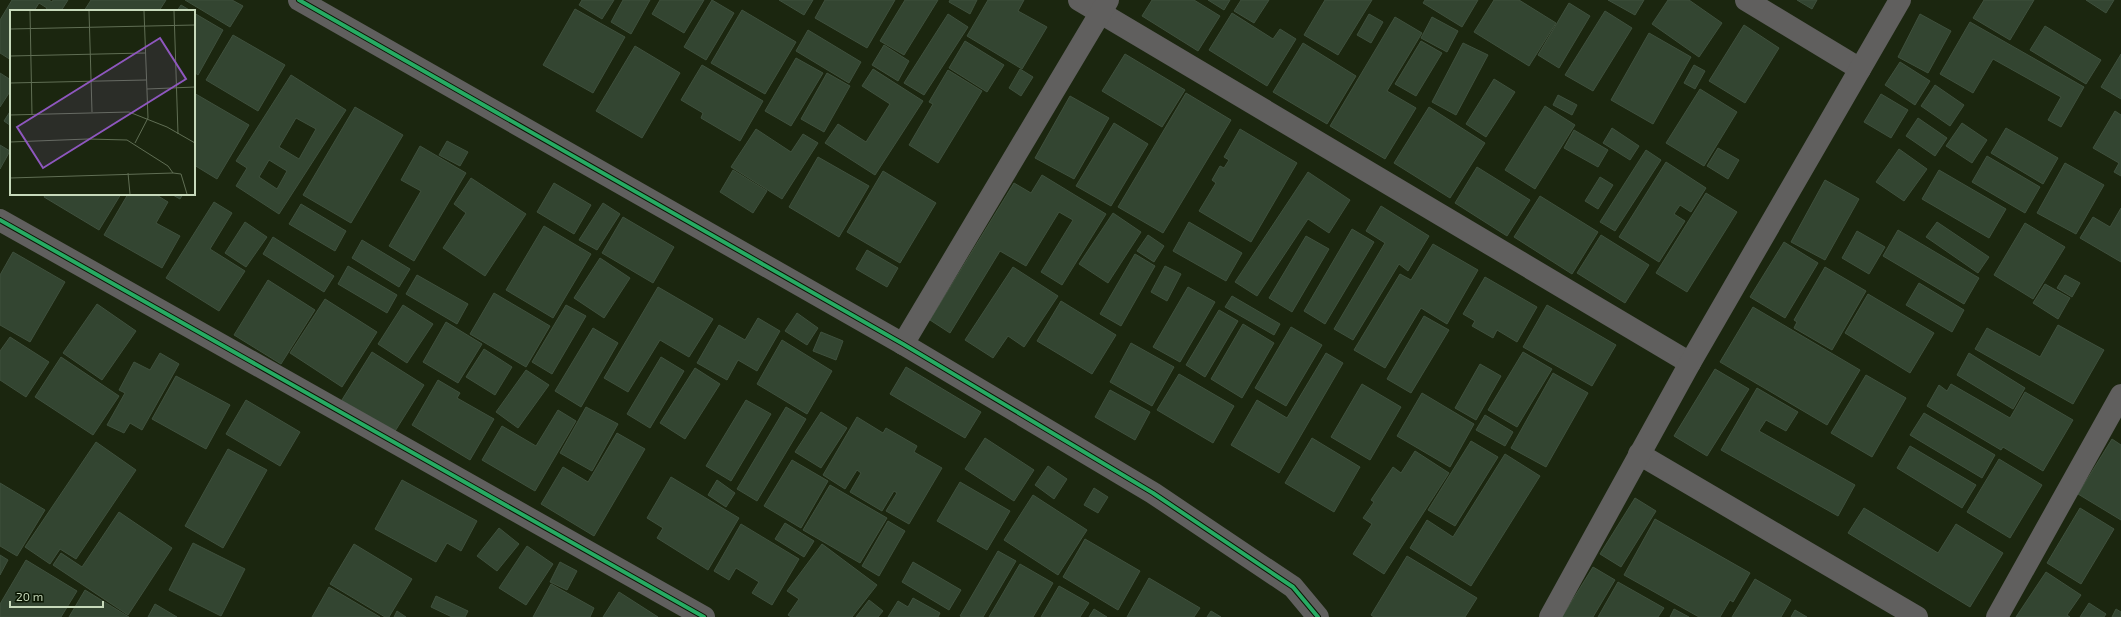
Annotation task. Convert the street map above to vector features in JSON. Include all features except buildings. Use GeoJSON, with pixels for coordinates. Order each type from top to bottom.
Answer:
{"type":"FeatureCollection","features":[{"type":"Feature","properties":{"kind":"street"},"geometry":{"type":"LineString","coordinates":[[299,0],[903,344],[1159,497],[1293,587],[1318,617]]}},
{"type":"Feature","properties":{"kind":"street"},"geometry":{"type":"LineString","coordinates":[[1079,0],[1105,6],[1690,363]]}},
{"type":"Feature","properties":{"kind":"street"},"geometry":{"type":"LineString","coordinates":[[1746,0],[1860,69]]}},
{"type":"Feature","properties":{"kind":"street"},"geometry":{"type":"LineString","coordinates":[[1550,617],[1690,363],[1900,0]]}},
{"type":"Feature","properties":{"kind":"street"},"geometry":{"type":"LineString","coordinates":[[903,344],[1105,6]]}},
{"type":"Feature","properties":{"kind":"street"},"geometry":{"type":"LineString","coordinates":[[0,220],[704,617]]}},
{"type":"Feature","properties":{"kind":"street"},"geometry":{"type":"LineString","coordinates":[[1997,617],[2121,395]]}},
{"type":"Feature","properties":{"kind":"street"},"geometry":{"type":"LineString","coordinates":[[1639,454],[1917,617]]}},
{"type":"Feature","properties":{"kind":"cycle path"},"geometry":{"type":"LineString","coordinates":[[299,0],[903,344],[1153,493],[1293,587],[1318,617]]}},
{"type":"Feature","properties":{"kind":"cycle path"},"geometry":{"type":"LineString","coordinates":[[0,220],[704,617]]}}]}
